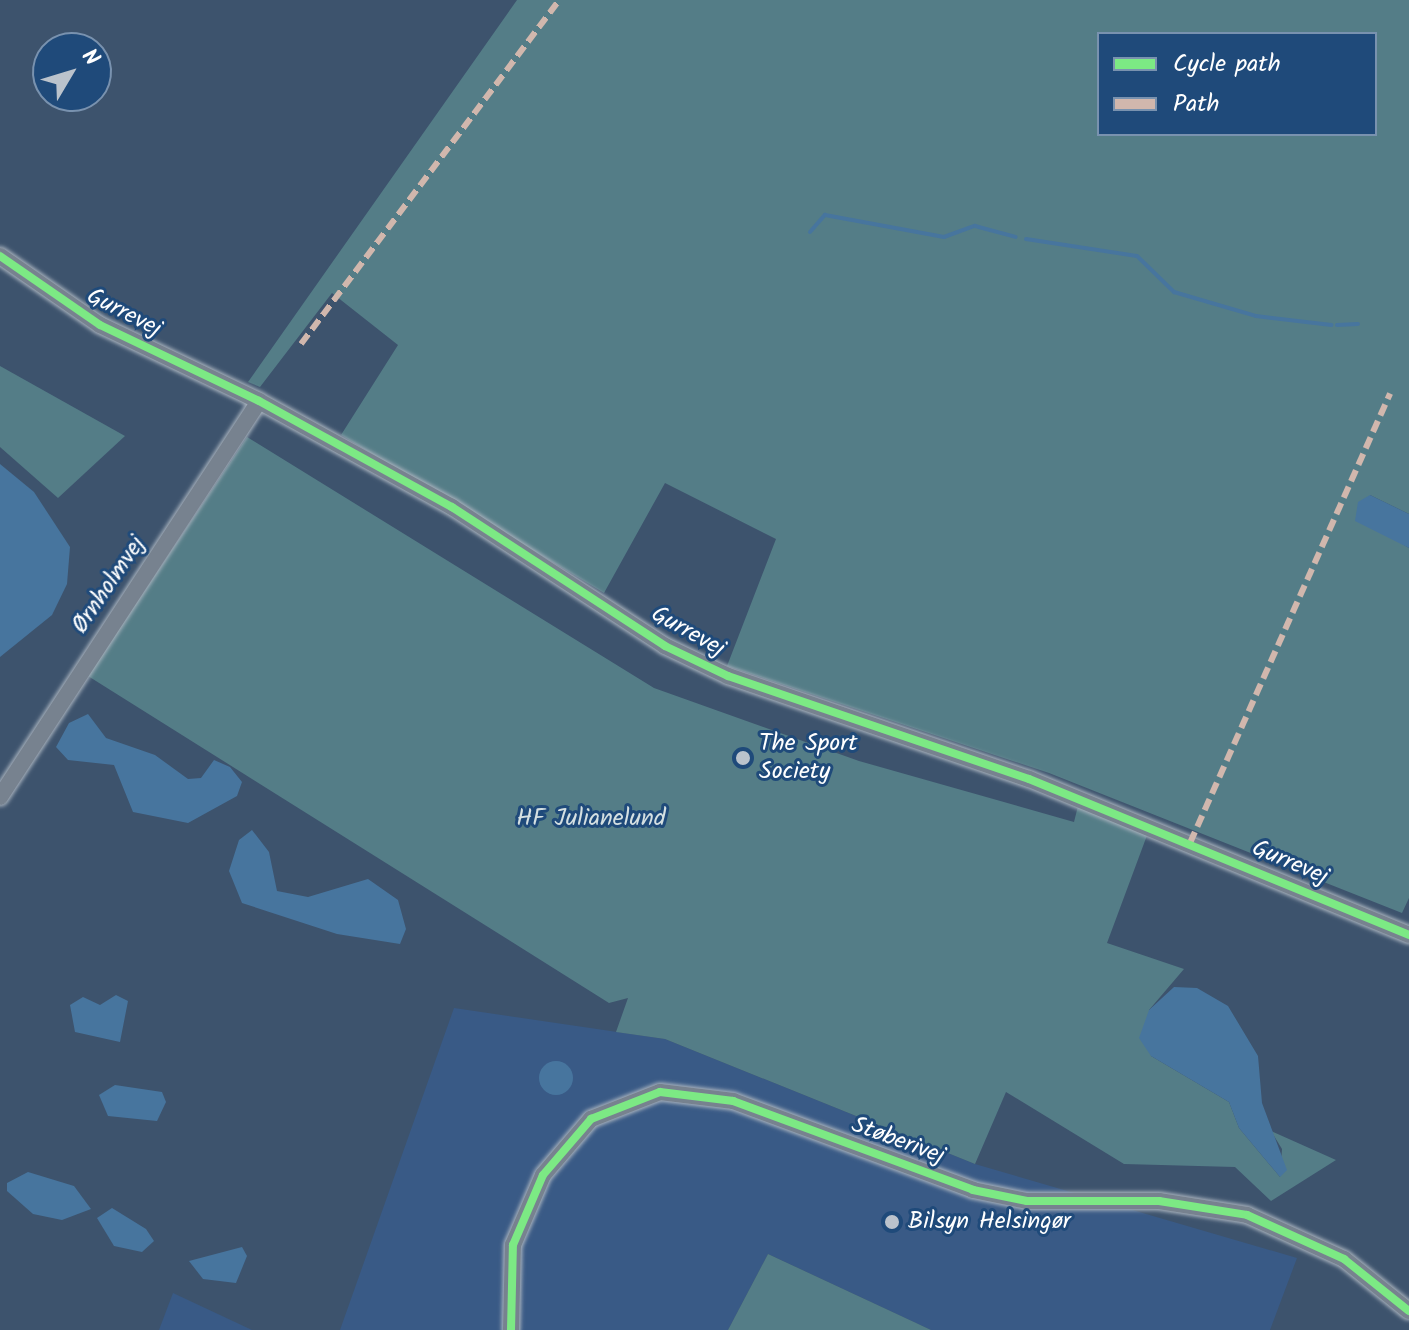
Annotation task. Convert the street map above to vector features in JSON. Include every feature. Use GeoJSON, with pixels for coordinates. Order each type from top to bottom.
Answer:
{"type":"FeatureCollection","features":[{"type":"Feature","properties":{"kind":"street","name":"Gurrevej"},"geometry":{"type":"LineString","coordinates":[[0,256],[100,325],[259,401],[452,507],[665,646],[728,676],[1029,779],[1409,935]]}},
{"type":"Feature","properties":{"kind":"street","name":"Ørnholmvej"},"geometry":{"type":"LineString","coordinates":[[0,797],[259,401]]}},
{"type":"Feature","properties":{"kind":"street","name":"Støberivej"},"geometry":{"type":"LineString","coordinates":[[511,1330],[513,1245],[543,1175],[591,1119],[660,1092],[733,1101],[973,1190],[1027,1201],[1159,1201],[1247,1215],[1344,1259],[1409,1311]]}},
{"type":"Feature","properties":{"kind":"shaded area"},"geometry":{"type":"Polygon","coordinates":[[[0,464],[34,492],[70,547],[67,584],[52,615],[0,657],[0,464]]]}},
{"type":"Feature","properties":{"kind":"shaded area"},"geometry":{"type":"Polygon","coordinates":[[[1370,495],[1409,514],[1409,548],[1355,521],[1358,502],[1370,495]]]}},
{"type":"Feature","properties":{"kind":"shaded area"},"geometry":{"type":"Polygon","coordinates":[[[88,714],[106,738],[155,755],[188,779],[201,778],[214,760],[230,767],[242,782],[237,796],[188,823],[133,812],[114,765],[68,760],[56,747],[69,723],[88,714]]]}},
{"type":"Feature","properties":{"kind":"shaded area"},"geometry":{"type":"Polygon","coordinates":[[[252,830],[269,852],[277,891],[308,897],[368,879],[398,900],[406,929],[400,944],[337,934],[242,903],[229,871],[239,840],[252,830]]]}},
{"type":"Feature","properties":{"kind":"shaded area"},"geometry":{"type":"Polygon","coordinates":[[[1174,987],[1197,988],[1228,1006],[1258,1056],[1262,1103],[1287,1170],[1280,1177],[1239,1128],[1229,1102],[1151,1056],[1139,1038],[1149,1010],[1174,987]]]}},
{"type":"Feature","properties":{"kind":"shaded area"},"geometry":{"type":"Polygon","coordinates":[[[116,995],[128,1001],[120,1042],[75,1032],[70,1005],[83,997],[100,1005],[116,995]]]}},
{"type":"Feature","properties":{"kind":"shaded area"},"geometry":{"type":"Polygon","coordinates":[[[454,1008],[665,1039],[975,1164],[1297,1258],[1270,1330],[931,1330],[768,1254],[728,1330],[340,1330],[454,1008]]]}},
{"type":"Feature","properties":{"kind":"shaded area"},"geometry":{"type":"Polygon","coordinates":[[[556,1061],[568,1066],[573,1078],[568,1090],[556,1095],[544,1090],[539,1078],[544,1066],[556,1061]]]}},
{"type":"Feature","properties":{"kind":"shaded area"},"geometry":{"type":"Polygon","coordinates":[[[115,1085],[162,1092],[166,1102],[157,1121],[108,1116],[99,1095],[115,1085]]]}},
{"type":"Feature","properties":{"kind":"shaded area"},"geometry":{"type":"Polygon","coordinates":[[[28,1172],[74,1186],[91,1209],[62,1220],[33,1214],[7,1191],[7,1183],[28,1172]]]}},
{"type":"Feature","properties":{"kind":"shaded area"},"geometry":{"type":"Polygon","coordinates":[[[112,1208],[146,1229],[154,1241],[142,1252],[114,1246],[97,1218],[112,1208]]]}},
{"type":"Feature","properties":{"kind":"shaded area"},"geometry":{"type":"Polygon","coordinates":[[[242,1247],[247,1256],[236,1283],[203,1279],[189,1261],[242,1247]]]}},
{"type":"Feature","properties":{"kind":"shaded area"},"geometry":{"type":"Polygon","coordinates":[[[173,1293],[252,1330],[159,1330],[173,1293]]]}},
{"type":"Feature","properties":{"kind":"green space"},"geometry":{"type":"Polygon","coordinates":[[[517,0],[1409,0],[1409,514],[1370,495],[1364,521],[1409,548],[1409,898],[1402,913],[1049,773],[727,666],[776,539],[665,483],[604,593],[341,435],[398,345],[332,293],[260,387],[248,382],[517,0]]]}},
{"type":"Feature","properties":{"kind":"green space"},"geometry":{"type":"Polygon","coordinates":[[[0,366],[125,436],[58,498],[0,447],[0,366]]]}},
{"type":"Feature","properties":{"kind":"green space","name":"HF Julianelund"},"geometry":{"type":"Polygon","coordinates":[[[247,437],[654,688],[859,761],[1074,822],[1079,802],[1149,830],[1107,943],[1184,969],[1149,1010],[1151,1056],[1229,1102],[1239,1128],[1280,1177],[1282,1149],[1271,1131],[1336,1160],[1271,1201],[1235,1167],[1124,1164],[1006,1092],[975,1164],[665,1039],[616,1032],[628,998],[609,1003],[88,676],[247,437]]]}},
{"type":"Feature","properties":{"kind":"green space"},"geometry":{"type":"Polygon","coordinates":[[[768,1254],[914,1322],[931,1330],[728,1330],[768,1254]]]}},
{"type":"Feature","properties":{"kind":"waterway"},"geometry":{"type":"LineString","coordinates":[[810,232],[825,215],[944,237],[975,226],[1016,237]]}},
{"type":"Feature","properties":{"kind":"waterway"},"geometry":{"type":"LineString","coordinates":[[1026,239],[1137,256],[1174,292],[1256,316],[1331,325]]}},
{"type":"Feature","properties":{"kind":"waterway"},"geometry":{"type":"LineString","coordinates":[[1337,325],[1358,324]]}},
{"type":"Feature","properties":{"kind":"marked path"},"geometry":{"type":"LineString","coordinates":[[301,344],[559,0]]}},
{"type":"Feature","properties":{"kind":"marked path"},"geometry":{"type":"LineString","coordinates":[[1190,843],[1390,393]]}},
{"type":"Feature","properties":{"kind":"cycle path"},"geometry":{"type":"LineString","coordinates":[[0,256],[100,325],[259,401],[452,507],[665,646],[728,676],[1029,779],[1409,935]]}},
{"type":"Feature","properties":{"kind":"cycle path"},"geometry":{"type":"LineString","coordinates":[[511,1330],[513,1245],[543,1175],[591,1119],[660,1092],[733,1101],[973,1190],[1027,1201],[1159,1201],[1247,1215],[1344,1259],[1409,1311]]}},
{"type":"Feature","properties":{"kind":"place","name":"The Sport Society"},"geometry":{"type":"Point","coordinates":[743,758]}},
{"type":"Feature","properties":{"kind":"place","name":"Bilsyn Helsingør"},"geometry":{"type":"Point","coordinates":[892,1222]}}]}
